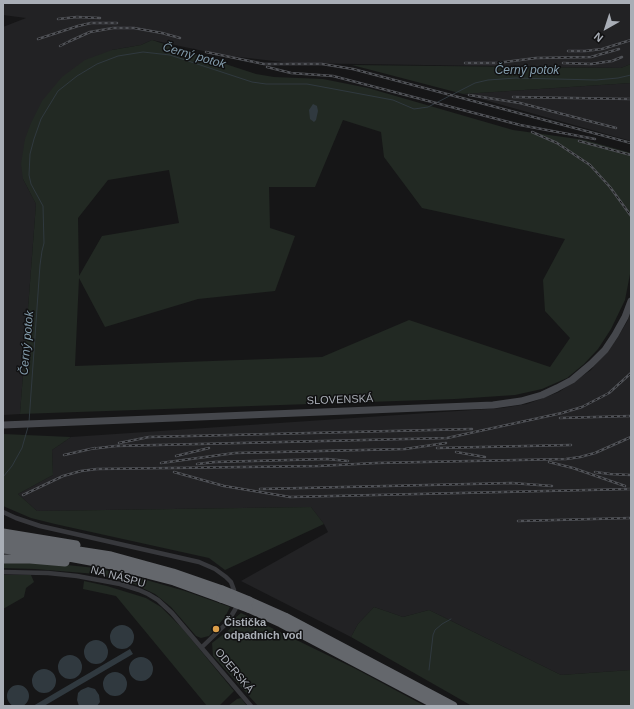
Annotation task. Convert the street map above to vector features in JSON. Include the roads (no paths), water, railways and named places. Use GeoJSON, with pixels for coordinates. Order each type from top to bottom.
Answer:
{"type":"FeatureCollection","features":[{"type":"Feature","properties":{"kind":"highway"},"geometry":{"type":"LineString","coordinates":[[3,533],[59,541],[122,554],[188,574],[222,594]]}},
{"type":"Feature","properties":{"kind":"highway"},"geometry":{"type":"LineString","coordinates":[[3,542],[52,547],[111,556],[200,581]]}},
{"type":"Feature","properties":{"kind":"highway"},"geometry":{"type":"LineString","coordinates":[[3,549],[58,555],[112,565],[222,594],[298,623],[453,706]]}},
{"type":"Feature","properties":{"kind":"highway"},"geometry":{"type":"LineString","coordinates":[[3,559],[30,559],[88,563],[174,581]]}},
{"type":"Feature","properties":{"kind":"highway"},"geometry":{"type":"LineString","coordinates":[[248,604],[438,706]]}},
{"type":"Feature","properties":{"kind":"street","name":"SLOVENSKÁ"},"geometry":{"type":"LineString","coordinates":[[3,425],[493,405],[521,401],[542,395],[557,388],[572,380],[591,364],[605,350],[615,335],[625,317],[631,301]]}},
{"type":"Feature","properties":{"kind":"street"},"geometry":{"type":"LineString","coordinates":[[3,512],[36,525],[199,562],[215,569],[226,577],[231,582],[234,590]]}},
{"type":"Feature","properties":{"kind":"street","name":"NA NÁSPU"},"geometry":{"type":"LineString","coordinates":[[3,572],[48,573],[77,576],[106,581],[139,590],[153,597],[168,609],[202,647]]}},
{"type":"Feature","properties":{"kind":"street"},"geometry":{"type":"LineString","coordinates":[[202,647],[227,623],[236,608]]}},
{"type":"Feature","properties":{"kind":"street","name":"ODERSKÁ"},"geometry":{"type":"LineString","coordinates":[[202,647],[252,706]]}},
{"type":"Feature","properties":{"kind":"waterway","name":"Černý potok"},"geometry":{"type":"LineString","coordinates":[[29,422],[40,265],[44,243],[43,206],[31,184],[29,175],[30,154],[41,119],[58,91],[77,76],[97,64],[118,56],[143,52],[170,55],[252,82],[266,84],[307,84],[393,100],[414,109],[428,107],[475,83],[488,80],[516,78],[596,80],[631,75]]}},
{"type":"Feature","properties":{"kind":"waterway","name":"Černý potok"},"geometry":{"type":"LineString","coordinates":[[3,477],[12,466],[22,448],[28,427]]}},
{"type":"Feature","properties":{"kind":"waterway"},"geometry":{"type":"LineString","coordinates":[[429,670],[433,635],[435,630],[451,619]]}},
{"type":"Feature","properties":{"kind":"railway"},"geometry":{"type":"LineString","coordinates":[[58,19],[77,17],[100,18]]}},
{"type":"Feature","properties":{"kind":"railway"},"geometry":{"type":"LineString","coordinates":[[38,39],[91,23],[117,23]]}},
{"type":"Feature","properties":{"kind":"railway"},"geometry":{"type":"LineString","coordinates":[[60,46],[90,32],[113,28],[134,28],[180,38]]}},
{"type":"Feature","properties":{"kind":"railway"},"geometry":{"type":"LineString","coordinates":[[568,51],[602,49],[631,40]]}},
{"type":"Feature","properties":{"kind":"railway"},"geometry":{"type":"LineString","coordinates":[[465,63],[497,63],[536,58],[591,57],[619,49]]}},
{"type":"Feature","properties":{"kind":"railway"},"geometry":{"type":"LineString","coordinates":[[206,52],[264,64],[322,64],[353,69],[631,143]]}},
{"type":"Feature","properties":{"kind":"railway"},"geometry":{"type":"LineString","coordinates":[[563,63],[591,64],[612,61],[622,57]]}},
{"type":"Feature","properties":{"kind":"railway"},"geometry":{"type":"LineString","coordinates":[[267,67],[291,73],[333,76],[520,125],[595,139]]}},
{"type":"Feature","properties":{"kind":"railway"},"geometry":{"type":"LineString","coordinates":[[469,95],[520,103],[616,128]]}},
{"type":"Feature","properties":{"kind":"railway"},"geometry":{"type":"LineString","coordinates":[[513,97],[631,99]]}},
{"type":"Feature","properties":{"kind":"railway"},"geometry":{"type":"LineString","coordinates":[[532,132],[557,143],[590,165],[610,187],[631,216]]}},
{"type":"Feature","properties":{"kind":"railway"},"geometry":{"type":"LineString","coordinates":[[579,141],[631,155]]}},
{"type":"Feature","properties":{"kind":"railway"},"geometry":{"type":"LineString","coordinates":[[90,449],[116,446],[447,438],[562,413],[582,407],[609,393],[631,373]]}},
{"type":"Feature","properties":{"kind":"railway"},"geometry":{"type":"LineString","coordinates":[[560,418],[631,416]]}},
{"type":"Feature","properties":{"kind":"railway"},"geometry":{"type":"LineString","coordinates":[[119,443],[149,437],[472,429]]}},
{"type":"Feature","properties":{"kind":"railway"},"geometry":{"type":"LineString","coordinates":[[23,495],[63,476],[81,471],[97,469],[318,466],[376,463],[566,459],[595,453],[631,437]]}},
{"type":"Feature","properties":{"kind":"railway"},"geometry":{"type":"LineString","coordinates":[[161,463],[235,453],[405,449],[446,443]]}},
{"type":"Feature","properties":{"kind":"railway"},"geometry":{"type":"LineString","coordinates":[[437,448],[571,445]]}},
{"type":"Feature","properties":{"kind":"railway"},"geometry":{"type":"LineString","coordinates":[[64,455],[95,448]]}},
{"type":"Feature","properties":{"kind":"railway"},"geometry":{"type":"LineString","coordinates":[[176,456],[209,448]]}},
{"type":"Feature","properties":{"kind":"railway"},"geometry":{"type":"LineString","coordinates":[[456,452],[485,457]]}},
{"type":"Feature","properties":{"kind":"railway"},"geometry":{"type":"LineString","coordinates":[[197,464],[215,462],[327,459],[348,461]]}},
{"type":"Feature","properties":{"kind":"railway"},"geometry":{"type":"LineString","coordinates":[[549,462],[573,468],[625,486]]}},
{"type":"Feature","properties":{"kind":"railway"},"geometry":{"type":"LineString","coordinates":[[174,472],[224,486],[290,497],[631,489]]}},
{"type":"Feature","properties":{"kind":"railway"},"geometry":{"type":"LineString","coordinates":[[595,472],[631,475]]}},
{"type":"Feature","properties":{"kind":"railway"},"geometry":{"type":"LineString","coordinates":[[260,489],[512,483],[552,486]]}},
{"type":"Feature","properties":{"kind":"railway"},"geometry":{"type":"LineString","coordinates":[[518,521],[631,518]]}},
{"type":"Feature","properties":{"kind":"place","name":"Čistička odpadních vod"},"geometry":{"type":"Point","coordinates":[216,629]}}]}
